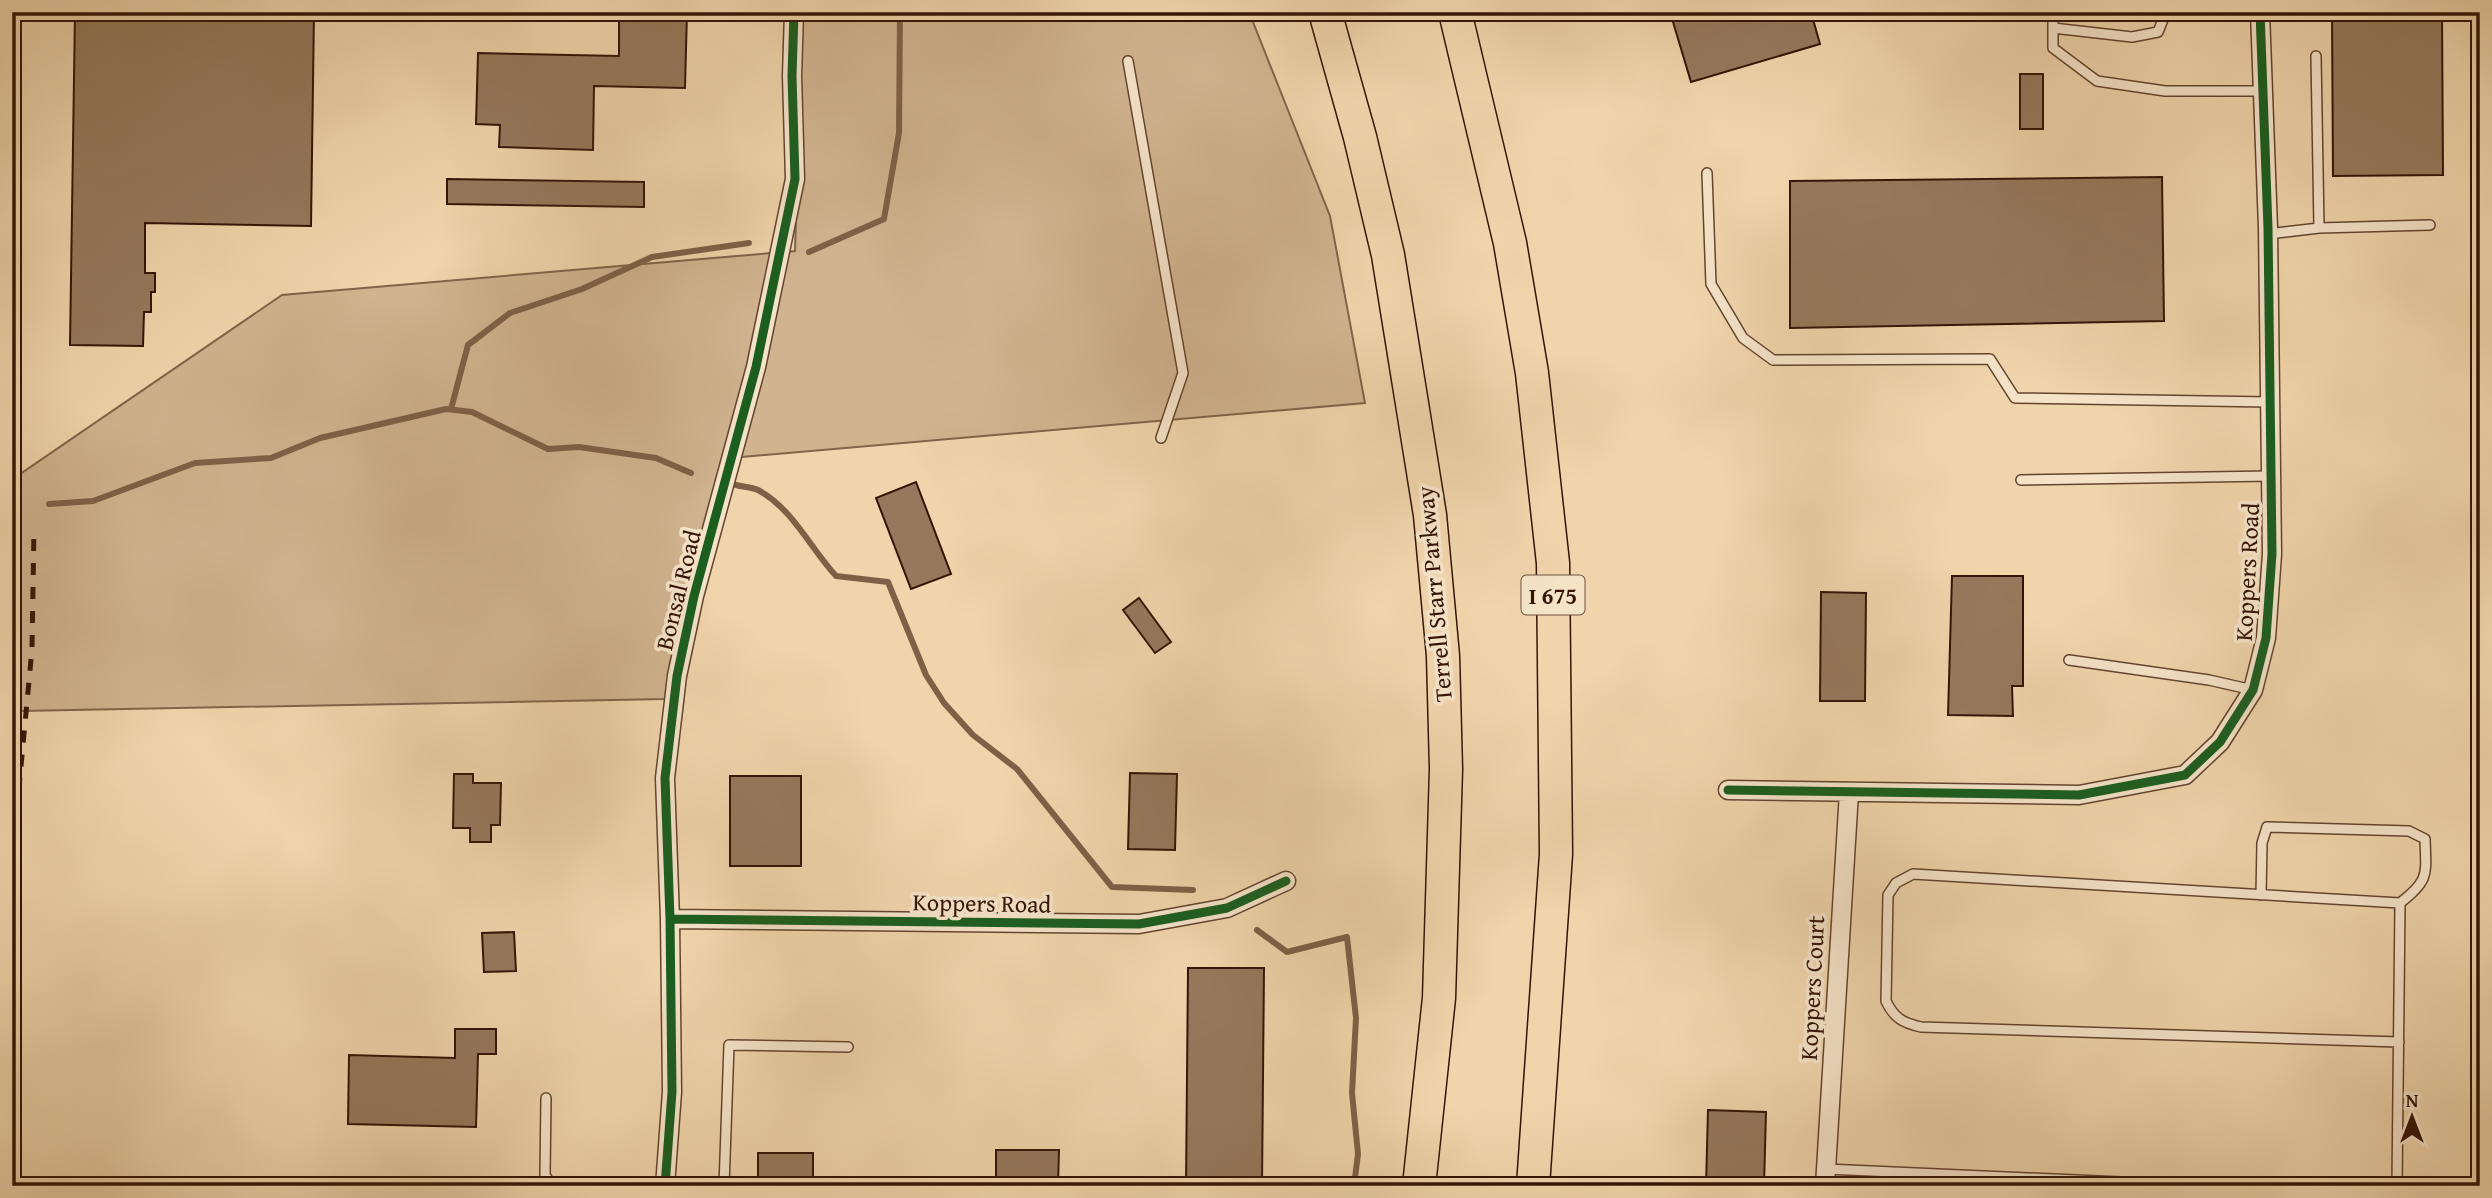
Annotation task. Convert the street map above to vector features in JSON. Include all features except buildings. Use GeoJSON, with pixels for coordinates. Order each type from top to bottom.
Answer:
{"type":"FeatureCollection","features":[{"type":"Feature","properties":{"kind":"highway","name":"Terrell Starr Parkway"},"geometry":{"type":"LineString","coordinates":[[1325,12],[1360,137],[1388,255],[1430,515],[1443,656],[1446,769],[1440,971],[1419,1186]]}},
{"type":"Feature","properties":{"kind":"highway","name":"I 675"},"geometry":{"type":"LineString","coordinates":[[1455,12],[1510,243],[1532,373],[1553,563],[1556,854],[1533,1186]]}},
{"type":"Feature","properties":{"kind":"street","name":"Bonsal Road"},"geometry":{"type":"LineString","coordinates":[[665,1186],[672,1092],[665,778],[677,676],[694,596],[756,368],[795,179],[792,76],[794,12]]}},
{"type":"Feature","properties":{"kind":"street","name":"Koppers Road"},"geometry":{"type":"LineString","coordinates":[[1728,790],[2079,795],[2185,775],[2220,742],[2253,690],[2266,638],[2272,554],[2268,234],[2260,12]]}},
{"type":"Feature","properties":{"kind":"street","name":"Koppers Court"},"geometry":{"type":"LineString","coordinates":[[1825,1177],[1849,792]]}},
{"type":"Feature","properties":{"kind":"street","name":"Koppers Road"},"geometry":{"type":"LineString","coordinates":[[670,919],[1139,924],[1227,908],[1286,881]]}},
{"type":"Feature","properties":{"kind":"lane"},"geometry":{"type":"LineString","coordinates":[[2053,12],[2053,48],[2097,81],[2165,90],[2263,90]]}},
{"type":"Feature","properties":{"kind":"lane"},"geometry":{"type":"LineString","coordinates":[[2053,28],[2132,37],[2158,32],[2166,12]]}},
{"type":"Feature","properties":{"kind":"lane"},"geometry":{"type":"LineString","coordinates":[[2316,56],[2319,228]]}},
{"type":"Feature","properties":{"kind":"lane"},"geometry":{"type":"LineString","coordinates":[[1128,61],[1183,373],[1161,438]]}},
{"type":"Feature","properties":{"kind":"lane"},"geometry":{"type":"LineString","coordinates":[[1707,173],[1711,284],[1742,338],[1773,360],[1990,359],[2015,398],[2270,402]]}},
{"type":"Feature","properties":{"kind":"lane"},"geometry":{"type":"LineString","coordinates":[[2268,234],[2319,228],[2430,225]]}},
{"type":"Feature","properties":{"kind":"lane"},"geometry":{"type":"LineString","coordinates":[[2021,480],[2271,476]]}},
{"type":"Feature","properties":{"kind":"lane"},"geometry":{"type":"LineString","coordinates":[[2069,660],[2210,680],[2253,690]]}},
{"type":"Feature","properties":{"kind":"lane"},"geometry":{"type":"LineString","coordinates":[[2261,895],[2262,844],[2267,827],[2409,831],[2425,839],[2426,874],[2418,889],[2400,903],[2261,895],[1913,874],[1896,883],[1888,895],[1886,1001],[1892,1014],[1905,1023],[1921,1027],[2399,1042]]}},
{"type":"Feature","properties":{"kind":"lane"},"geometry":{"type":"LineString","coordinates":[[2397,1186],[2400,903]]}},
{"type":"Feature","properties":{"kind":"lane"},"geometry":{"type":"LineString","coordinates":[[724,1186],[729,1045],[848,1047]]}},
{"type":"Feature","properties":{"kind":"lane"},"geometry":{"type":"LineString","coordinates":[[546,1098],[545,1175],[552,1186]]}},
{"type":"Feature","properties":{"kind":"lane"},"geometry":{"type":"LineString","coordinates":[[1825,1177],[2211,1186]]}},
{"type":"Feature","properties":{"kind":"shaded area"},"geometry":{"type":"Polygon","coordinates":[[[802,12],[1249,12],[1330,216],[1365,403],[730,458],[665,699],[20,711],[19,1186],[12,1186],[12,318],[19,405],[20,474],[282,295],[795,251],[802,12]]]}},
{"type":"Feature","properties":{"kind":"waterway"},"geometry":{"type":"LineString","coordinates":[[809,252],[884,219],[899,133],[900,12]]}},
{"type":"Feature","properties":{"kind":"waterway"},"geometry":{"type":"LineString","coordinates":[[451,409],[468,345],[510,313],[582,289],[652,257],[749,243]]}},
{"type":"Feature","properties":{"kind":"waterway"},"geometry":{"type":"LineString","coordinates":[[49,504],[93,501],[195,463],[271,458],[320,438],[446,409],[472,412],[548,449],[579,447],[656,458],[691,473]]}},
{"type":"Feature","properties":{"kind":"waterway"},"geometry":{"type":"LineString","coordinates":[[736,485],[758,490],[781,508],[836,576],[888,582],[926,675],[944,703],[973,735],[1017,769],[1112,887],[1193,890]]}},
{"type":"Feature","properties":{"kind":"waterway"},"geometry":{"type":"LineString","coordinates":[[1257,930],[1287,952],[1347,937],[1356,1018],[1352,1093],[1358,1154],[1354,1186]]}},
{"type":"Feature","properties":{"kind":"railway"},"geometry":{"type":"LineString","coordinates":[[12,405],[19,501],[12,691]]}},
{"type":"Feature","properties":{"kind":"railway"},"geometry":{"type":"LineString","coordinates":[[12,862],[32,649],[34,527]]}},
{"type":"Feature","properties":{"kind":"cycle path"},"geometry":{"type":"LineString","coordinates":[[665,1186],[672,1092],[665,778],[677,676],[694,596],[756,367],[795,179],[792,76],[794,12]]}},
{"type":"Feature","properties":{"kind":"cycle path"},"geometry":{"type":"LineString","coordinates":[[1728,790],[2079,795],[2185,775],[2220,742],[2253,690],[2266,638],[2272,554],[2268,228],[2260,12]]}},
{"type":"Feature","properties":{"kind":"cycle path"},"geometry":{"type":"LineString","coordinates":[[670,919],[1139,924],[1227,908],[1286,881]]}}]}
